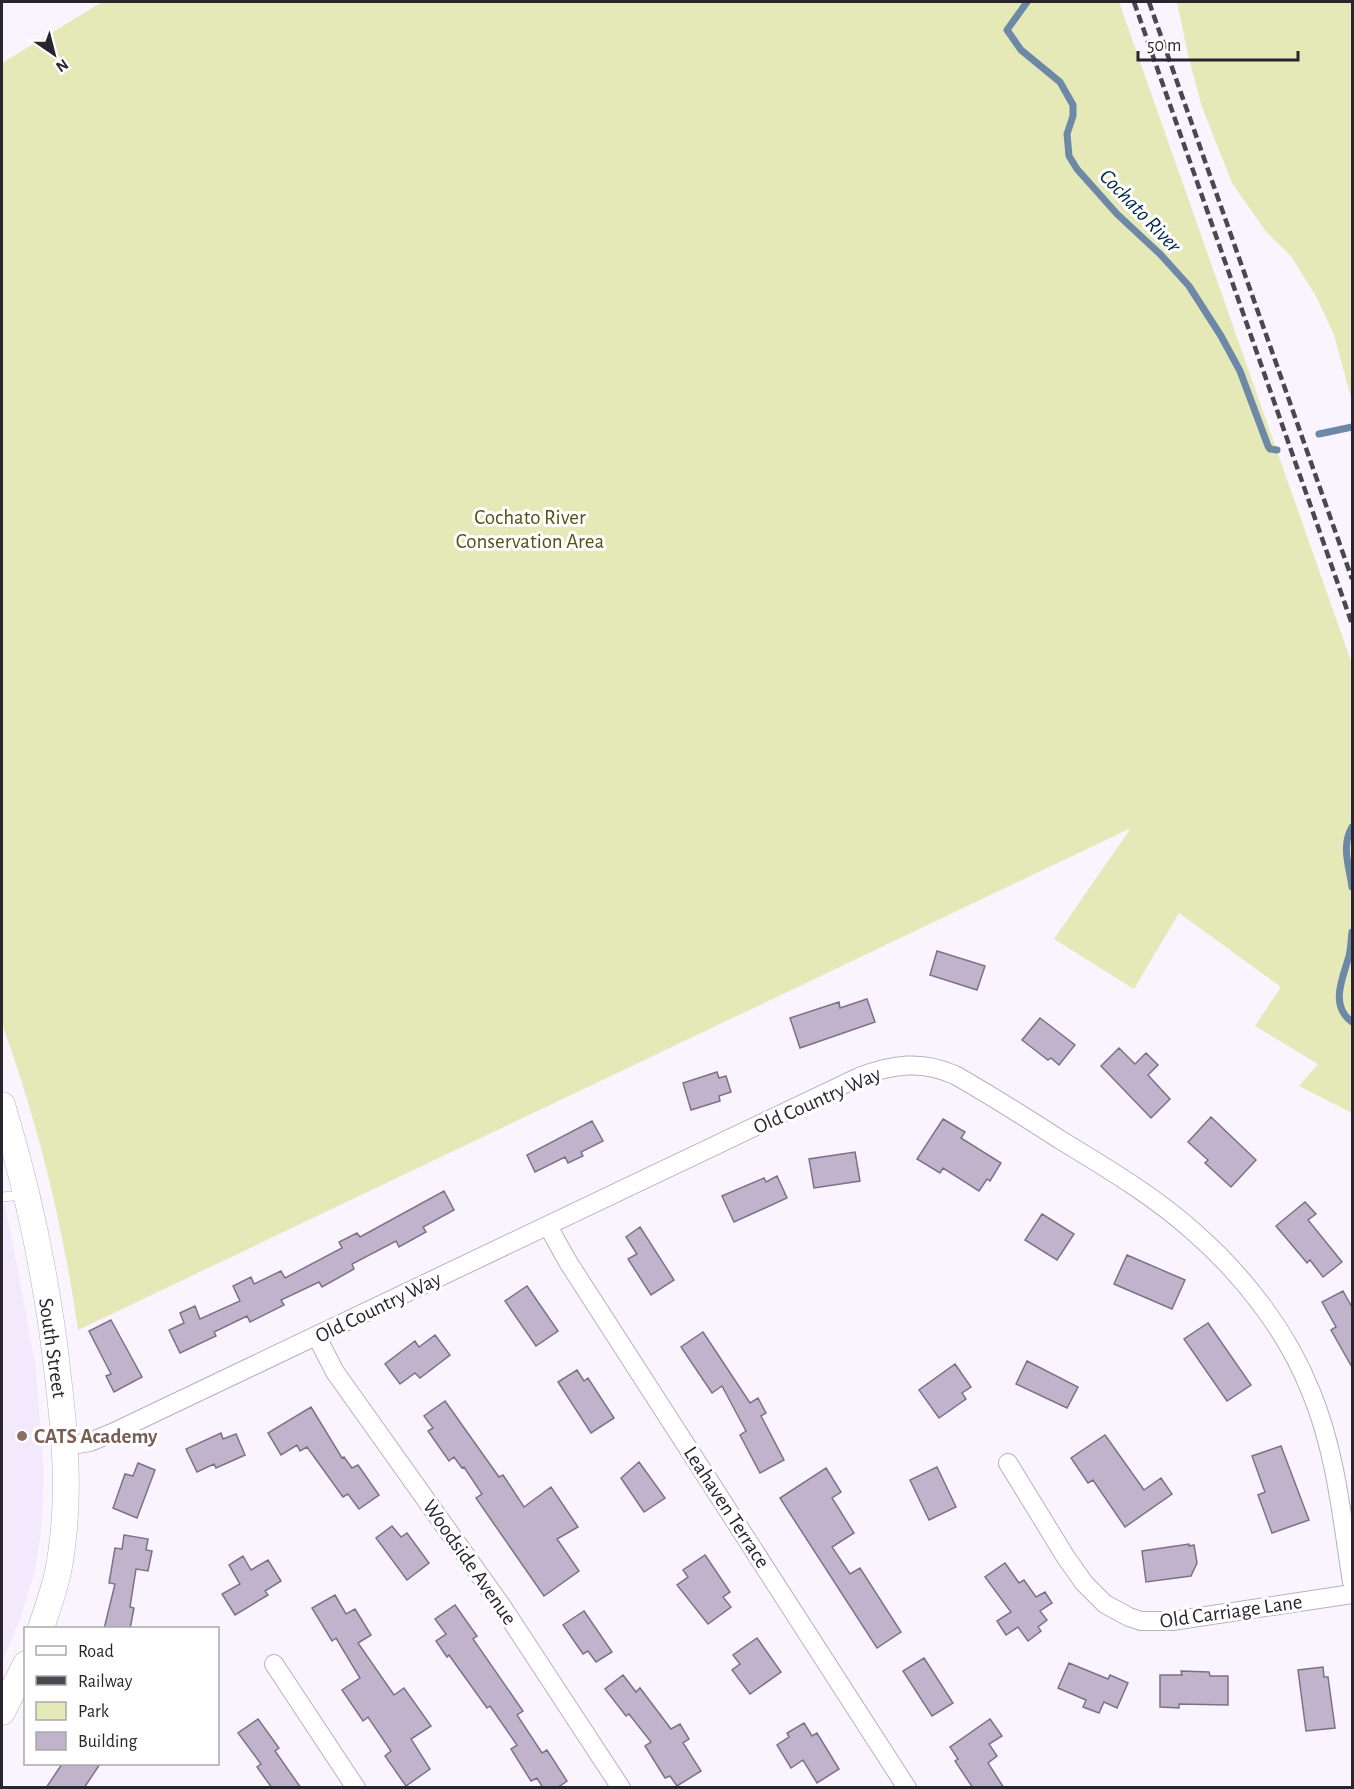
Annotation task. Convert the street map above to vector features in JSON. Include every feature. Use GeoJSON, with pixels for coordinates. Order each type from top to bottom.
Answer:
{"type":"FeatureCollection","features":[{"type":"Feature","properties":{"kind":"main road","name":"South Street"},"geometry":{"type":"LineString","coordinates":[[2,1105],[14,1196],[54,1341],[65,1446],[66,1493],[61,1556],[53,1591],[41,1627]]}},
{"type":"Feature","properties":{"kind":"main road"},"geometry":{"type":"LineString","coordinates":[[2,1712],[24,1668]]}},
{"type":"Feature","properties":{"kind":"street","name":"Old Country Way"},"geometry":{"type":"LineString","coordinates":[[65,1446],[90,1442],[112,1433],[875,1071],[916,1064],[942,1069],[955,1075],[1113,1173],[1180,1220],[1222,1258],[1251,1291],[1298,1362],[1316,1403],[1333,1465],[1353,1582]]}},
{"type":"Feature","properties":{"kind":"street","name":"Leahaven Terrace"},"geometry":{"type":"LineString","coordinates":[[548,1226],[568,1262],[908,1788]]}},
{"type":"Feature","properties":{"kind":"street","name":"Woodside Avenue"},"geometry":{"type":"LineString","coordinates":[[317,1337],[335,1372],[503,1608],[621,1788]]}},
{"type":"Feature","properties":{"kind":"street","name":"Old Carriage Lane"},"geometry":{"type":"LineString","coordinates":[[1008,1463],[1084,1583],[1105,1604],[1129,1617],[1141,1621],[1172,1621],[1353,1594]]}},
{"type":"Feature","properties":{"kind":"street"},"geometry":{"type":"LineString","coordinates":[[274,1664],[356,1788]]}},
{"type":"Feature","properties":{"kind":"shaded area","name":"CATS Academy"},"geometry":{"type":"Polygon","coordinates":[[[2,1190],[36,1369],[44,1472],[41,1534],[35,1570],[19,1622],[2,1662],[2,1190]]]}},
{"type":"Feature","properties":{"kind":"green space","name":"Cochato River Conservation Area"},"geometry":{"type":"Polygon","coordinates":[[[102,2],[1119,2],[1352,664],[1352,1113],[1299,1086],[1318,1064],[1255,1026],[1281,987],[1179,913],[1134,989],[1054,939],[1131,828],[78,1330],[65,1252],[48,1175],[27,1099],[2,1024],[2,63],[102,2]]]}},
{"type":"Feature","properties":{"kind":"green space"},"geometry":{"type":"Polygon","coordinates":[[[1177,2],[1352,2],[1352,401],[1334,335],[1317,298],[1291,256],[1267,233],[1232,183],[1202,107],[1177,2]]]}},
{"type":"Feature","properties":{"kind":"building"},"geometry":{"type":"Polygon","coordinates":[[[937,951],[985,966],[977,990],[930,975],[937,951]]]}},
{"type":"Feature","properties":{"kind":"building"},"geometry":{"type":"Polygon","coordinates":[[[867,999],[875,1022],[800,1048],[790,1018],[839,1002],[840,1008],[867,999]]]}},
{"type":"Feature","properties":{"kind":"building"},"geometry":{"type":"Polygon","coordinates":[[[1040,1018],[1075,1045],[1059,1065],[1051,1058],[1048,1060],[1022,1040],[1040,1018]]]}},
{"type":"Feature","properties":{"kind":"building"},"geometry":{"type":"Polygon","coordinates":[[[1119,1048],[1135,1064],[1146,1053],[1158,1065],[1148,1075],[1170,1099],[1151,1118],[1101,1066],[1119,1048]]]}},
{"type":"Feature","properties":{"kind":"building"},"geometry":{"type":"Polygon","coordinates":[[[717,1072],[719,1078],[726,1076],[731,1092],[719,1096],[720,1101],[691,1110],[683,1083],[717,1072]]]}},
{"type":"Feature","properties":{"kind":"building"},"geometry":{"type":"Polygon","coordinates":[[[1211,1117],[1256,1160],[1231,1187],[1205,1163],[1208,1160],[1188,1142],[1211,1117]]]}},
{"type":"Feature","properties":{"kind":"building"},"geometry":{"type":"Polygon","coordinates":[[[943,1119],[965,1132],[961,1138],[1001,1163],[990,1181],[987,1179],[979,1191],[943,1168],[940,1173],[917,1159],[943,1119]]]}},
{"type":"Feature","properties":{"kind":"building"},"geometry":{"type":"Polygon","coordinates":[[[592,1121],[603,1141],[581,1152],[583,1156],[568,1163],[565,1157],[535,1172],[527,1155],[592,1121]]]}},
{"type":"Feature","properties":{"kind":"building"},"geometry":{"type":"Polygon","coordinates":[[[855,1152],[860,1181],[814,1188],[809,1159],[855,1152]]]}},
{"type":"Feature","properties":{"kind":"building"},"geometry":{"type":"Polygon","coordinates":[[[777,1176],[787,1198],[734,1222],[722,1196],[764,1178],[766,1182],[777,1176]]]}},
{"type":"Feature","properties":{"kind":"building"},"geometry":{"type":"Polygon","coordinates":[[[444,1191],[454,1210],[423,1227],[426,1232],[399,1247],[396,1241],[352,1264],[354,1269],[322,1287],[319,1282],[281,1300],[284,1305],[250,1322],[247,1316],[214,1332],[216,1336],[180,1353],[169,1330],[184,1323],[180,1313],[195,1306],[200,1319],[240,1301],[233,1286],[251,1277],[254,1284],[281,1271],[285,1278],[342,1248],[339,1242],[357,1233],[360,1237],[444,1191]]]}},
{"type":"Feature","properties":{"kind":"building"},"geometry":{"type":"Polygon","coordinates":[[[1305,1202],[1316,1214],[1308,1220],[1342,1262],[1323,1277],[1310,1260],[1307,1263],[1276,1226],[1305,1202]]]}},
{"type":"Feature","properties":{"kind":"building"},"geometry":{"type":"Polygon","coordinates":[[[1042,1214],[1074,1234],[1057,1260],[1025,1240],[1042,1214]]]}},
{"type":"Feature","properties":{"kind":"building"},"geometry":{"type":"Polygon","coordinates":[[[640,1227],[674,1280],[651,1295],[628,1259],[637,1254],[626,1237],[640,1227]]]}},
{"type":"Feature","properties":{"kind":"building"},"geometry":{"type":"Polygon","coordinates":[[[1127,1255],[1185,1280],[1172,1309],[1114,1284],[1127,1255]]]}},
{"type":"Feature","properties":{"kind":"building"},"geometry":{"type":"Polygon","coordinates":[[[527,1286],[558,1331],[536,1346],[505,1301],[527,1286]]]}},
{"type":"Feature","properties":{"kind":"building"},"geometry":{"type":"Polygon","coordinates":[[[1343,1291],[1353,1309],[1353,1369],[1331,1330],[1336,1327],[1322,1302],[1343,1291]]]}},
{"type":"Feature","properties":{"kind":"building"},"geometry":{"type":"Polygon","coordinates":[[[111,1320],[142,1377],[114,1392],[106,1376],[111,1374],[89,1331],[111,1320]]]}},
{"type":"Feature","properties":{"kind":"building"},"geometry":{"type":"Polygon","coordinates":[[[1208,1323],[1251,1385],[1227,1401],[1184,1339],[1208,1323]]]}},
{"type":"Feature","properties":{"kind":"building"},"geometry":{"type":"Polygon","coordinates":[[[703,1332],[750,1403],[758,1398],[766,1413],[761,1416],[784,1460],[760,1473],[740,1435],[746,1431],[722,1386],[712,1393],[681,1347],[703,1332]]]}},
{"type":"Feature","properties":{"kind":"building"},"geometry":{"type":"Polygon","coordinates":[[[435,1335],[450,1355],[420,1378],[415,1373],[400,1384],[385,1364],[415,1341],[419,1347],[435,1335]]]}},
{"type":"Feature","properties":{"kind":"building"},"geometry":{"type":"Polygon","coordinates":[[[1027,1361],[1078,1387],[1067,1408],[1016,1384],[1027,1361]]]}},
{"type":"Feature","properties":{"kind":"building"},"geometry":{"type":"Polygon","coordinates":[[[955,1364],[971,1387],[962,1393],[966,1399],[939,1418],[919,1390],[955,1364]]]}},
{"type":"Feature","properties":{"kind":"building"},"geometry":{"type":"Polygon","coordinates":[[[577,1370],[584,1381],[588,1378],[614,1418],[591,1433],[558,1382],[577,1370]]]}},
{"type":"Feature","properties":{"kind":"building"},"geometry":{"type":"Polygon","coordinates":[[[445,1401],[499,1477],[503,1475],[524,1507],[551,1487],[578,1527],[557,1539],[579,1571],[544,1596],[476,1498],[482,1494],[464,1467],[462,1468],[454,1457],[449,1461],[428,1431],[433,1428],[424,1416],[445,1401]]]}},
{"type":"Feature","properties":{"kind":"building"},"geometry":{"type":"Polygon","coordinates":[[[311,1407],[342,1458],[344,1457],[352,1468],[358,1465],[379,1495],[359,1509],[348,1494],[343,1497],[307,1447],[300,1451],[297,1445],[281,1455],[268,1433],[311,1407]]]}},
{"type":"Feature","properties":{"kind":"building"},"geometry":{"type":"Polygon","coordinates":[[[221,1433],[223,1439],[236,1434],[245,1455],[216,1468],[214,1464],[197,1472],[186,1449],[221,1433]]]}},
{"type":"Feature","properties":{"kind":"building"},"geometry":{"type":"Polygon","coordinates":[[[1105,1435],[1144,1490],[1161,1478],[1172,1494],[1125,1527],[1093,1480],[1088,1483],[1071,1458],[1105,1435]]]}},
{"type":"Feature","properties":{"kind":"building"},"geometry":{"type":"Polygon","coordinates":[[[1281,1446],[1309,1520],[1272,1533],[1258,1495],[1265,1492],[1252,1456],[1281,1446]]]}},
{"type":"Feature","properties":{"kind":"building"},"geometry":{"type":"Polygon","coordinates":[[[639,1462],[665,1498],[644,1512],[621,1478],[639,1462]]]}},
{"type":"Feature","properties":{"kind":"building"},"geometry":{"type":"Polygon","coordinates":[[[138,1463],[155,1470],[137,1518],[113,1508],[125,1474],[133,1476],[138,1463]]]}},
{"type":"Feature","properties":{"kind":"building"},"geometry":{"type":"Polygon","coordinates":[[[937,1467],[956,1507],[929,1520],[910,1480],[937,1467]]]}},
{"type":"Feature","properties":{"kind":"building"},"geometry":{"type":"Polygon","coordinates":[[[826,1468],[841,1492],[832,1498],[854,1533],[832,1547],[850,1574],[860,1568],[901,1632],[877,1648],[780,1498],[826,1468]]]}},
{"type":"Feature","properties":{"kind":"building"},"geometry":{"type":"Polygon","coordinates":[[[392,1526],[401,1537],[407,1533],[429,1563],[407,1580],[376,1538],[392,1526]]]}},
{"type":"Feature","properties":{"kind":"building"},"geometry":{"type":"Polygon","coordinates":[[[124,1535],[148,1539],[146,1550],[152,1551],[148,1571],[136,1569],[130,1607],[134,1608],[130,1627],[104,1627],[115,1584],[109,1583],[115,1548],[122,1549],[124,1535]]]}},
{"type":"Feature","properties":{"kind":"building"},"geometry":{"type":"Polygon","coordinates":[[[1189,1544],[1189,1546],[1194,1545],[1197,1563],[1191,1576],[1146,1582],[1142,1551],[1189,1544]]]}},
{"type":"Feature","properties":{"kind":"building"},"geometry":{"type":"Polygon","coordinates":[[[705,1555],[730,1592],[723,1597],[731,1607],[708,1624],[677,1585],[688,1577],[683,1570],[705,1555]]]}},
{"type":"Feature","properties":{"kind":"building"},"geometry":{"type":"Polygon","coordinates":[[[243,1556],[251,1570],[268,1560],[281,1581],[265,1591],[268,1595],[235,1615],[222,1594],[240,1584],[229,1565],[243,1556]]]}},
{"type":"Feature","properties":{"kind":"building"},"geometry":{"type":"Polygon","coordinates":[[[1005,1563],[1019,1583],[1024,1580],[1036,1597],[1045,1592],[1052,1603],[1040,1611],[1047,1620],[1038,1627],[1041,1631],[1028,1641],[1018,1627],[1006,1635],[997,1621],[1011,1612],[985,1577],[1005,1563]]]}},
{"type":"Feature","properties":{"kind":"building"},"geometry":{"type":"Polygon","coordinates":[[[335,1595],[346,1614],[355,1609],[371,1635],[358,1643],[394,1695],[404,1688],[431,1726],[411,1739],[430,1769],[406,1786],[385,1756],[391,1751],[368,1717],[363,1721],[342,1690],[360,1678],[336,1638],[332,1641],[312,1608],[335,1595]]]}},
{"type":"Feature","properties":{"kind":"building"},"geometry":{"type":"Polygon","coordinates":[[[455,1605],[477,1636],[473,1639],[523,1711],[517,1715],[542,1753],[547,1750],[567,1781],[557,1788],[543,1788],[537,1778],[531,1781],[511,1749],[517,1745],[490,1706],[487,1708],[449,1655],[447,1657],[436,1641],[446,1634],[435,1619],[455,1605]]]}},
{"type":"Feature","properties":{"kind":"building"},"geometry":{"type":"Polygon","coordinates":[[[584,1611],[612,1652],[596,1662],[588,1651],[583,1654],[563,1625],[584,1611]]]}},
{"type":"Feature","properties":{"kind":"building"},"geometry":{"type":"Polygon","coordinates":[[[757,1638],[781,1672],[750,1694],[732,1670],[740,1664],[733,1655],[757,1638]]]}},
{"type":"Feature","properties":{"kind":"building"},"geometry":{"type":"Polygon","coordinates":[[[924,1658],[953,1703],[932,1716],[903,1671],[924,1658]]]}},
{"type":"Feature","properties":{"kind":"building"},"geometry":{"type":"Polygon","coordinates":[[[1069,1663],[1108,1679],[1110,1675],[1128,1683],[1117,1708],[1104,1702],[1099,1713],[1083,1707],[1086,1700],[1058,1688],[1069,1663]]]}},
{"type":"Feature","properties":{"kind":"building"},"geometry":{"type":"Polygon","coordinates":[[[1323,1667],[1324,1677],[1328,1677],[1335,1728],[1306,1731],[1298,1670],[1323,1667]]]}},
{"type":"Feature","properties":{"kind":"building"},"geometry":{"type":"Polygon","coordinates":[[[1181,1671],[1209,1672],[1210,1676],[1228,1676],[1228,1705],[1179,1704],[1179,1708],[1160,1707],[1160,1675],[1182,1675],[1181,1671]]]}},
{"type":"Feature","properties":{"kind":"building"},"geometry":{"type":"Polygon","coordinates":[[[623,1675],[636,1692],[640,1688],[671,1729],[680,1724],[689,1739],[683,1743],[701,1771],[677,1786],[670,1776],[665,1778],[645,1746],[651,1742],[629,1714],[626,1716],[605,1689],[623,1675]]]}},
{"type":"Feature","properties":{"kind":"building"},"geometry":{"type":"Polygon","coordinates":[[[258,1719],[279,1748],[275,1751],[301,1788],[272,1788],[257,1767],[261,1764],[238,1733],[258,1719]]]}},
{"type":"Feature","properties":{"kind":"building"},"geometry":{"type":"Polygon","coordinates":[[[990,1719],[1002,1736],[989,1744],[997,1756],[988,1763],[1004,1788],[973,1788],[955,1761],[958,1759],[950,1747],[990,1719]]]}},
{"type":"Feature","properties":{"kind":"building"},"geometry":{"type":"Polygon","coordinates":[[[804,1723],[812,1736],[817,1733],[839,1769],[817,1783],[803,1760],[791,1768],[777,1745],[789,1737],[787,1733],[804,1723]]]}},
{"type":"Feature","properties":{"kind":"building"},"geometry":{"type":"Polygon","coordinates":[[[61,1765],[99,1765],[84,1788],[46,1788],[61,1765]]]}},
{"type":"Feature","properties":{"kind":"waterway","name":"Cochato River"},"geometry":{"type":"LineString","coordinates":[[1027,2],[1007,30],[1021,50],[1060,82],[1073,105],[1073,116],[1067,134],[1069,156],[1077,169],[1117,214],[1160,254],[1189,286],[1240,371],[1268,446],[1270,449],[1277,450]]}},
{"type":"Feature","properties":{"kind":"waterway","name":"Cochato River"},"geometry":{"type":"LineString","coordinates":[[1319,434],[1352,427]]}},
{"type":"Feature","properties":{"kind":"waterway","name":"Cochato River"},"geometry":{"type":"LineString","coordinates":[[1352,827],[1346,849],[1352,887]]}},
{"type":"Feature","properties":{"kind":"waterway","name":"Cochato River"},"geometry":{"type":"LineString","coordinates":[[1352,932],[1350,953],[1341,982],[1339,999],[1341,1008],[1352,1022]]}},
{"type":"Feature","properties":{"kind":"railway"},"geometry":{"type":"LineString","coordinates":[[1134,2],[1352,624]]}},
{"type":"Feature","properties":{"kind":"railway"},"geometry":{"type":"LineString","coordinates":[[1149,2],[1352,579]]}},
{"type":"Feature","properties":{"kind":"place","name":"CATS Academy"},"geometry":{"type":"Point","coordinates":[22,1436]}}]}
